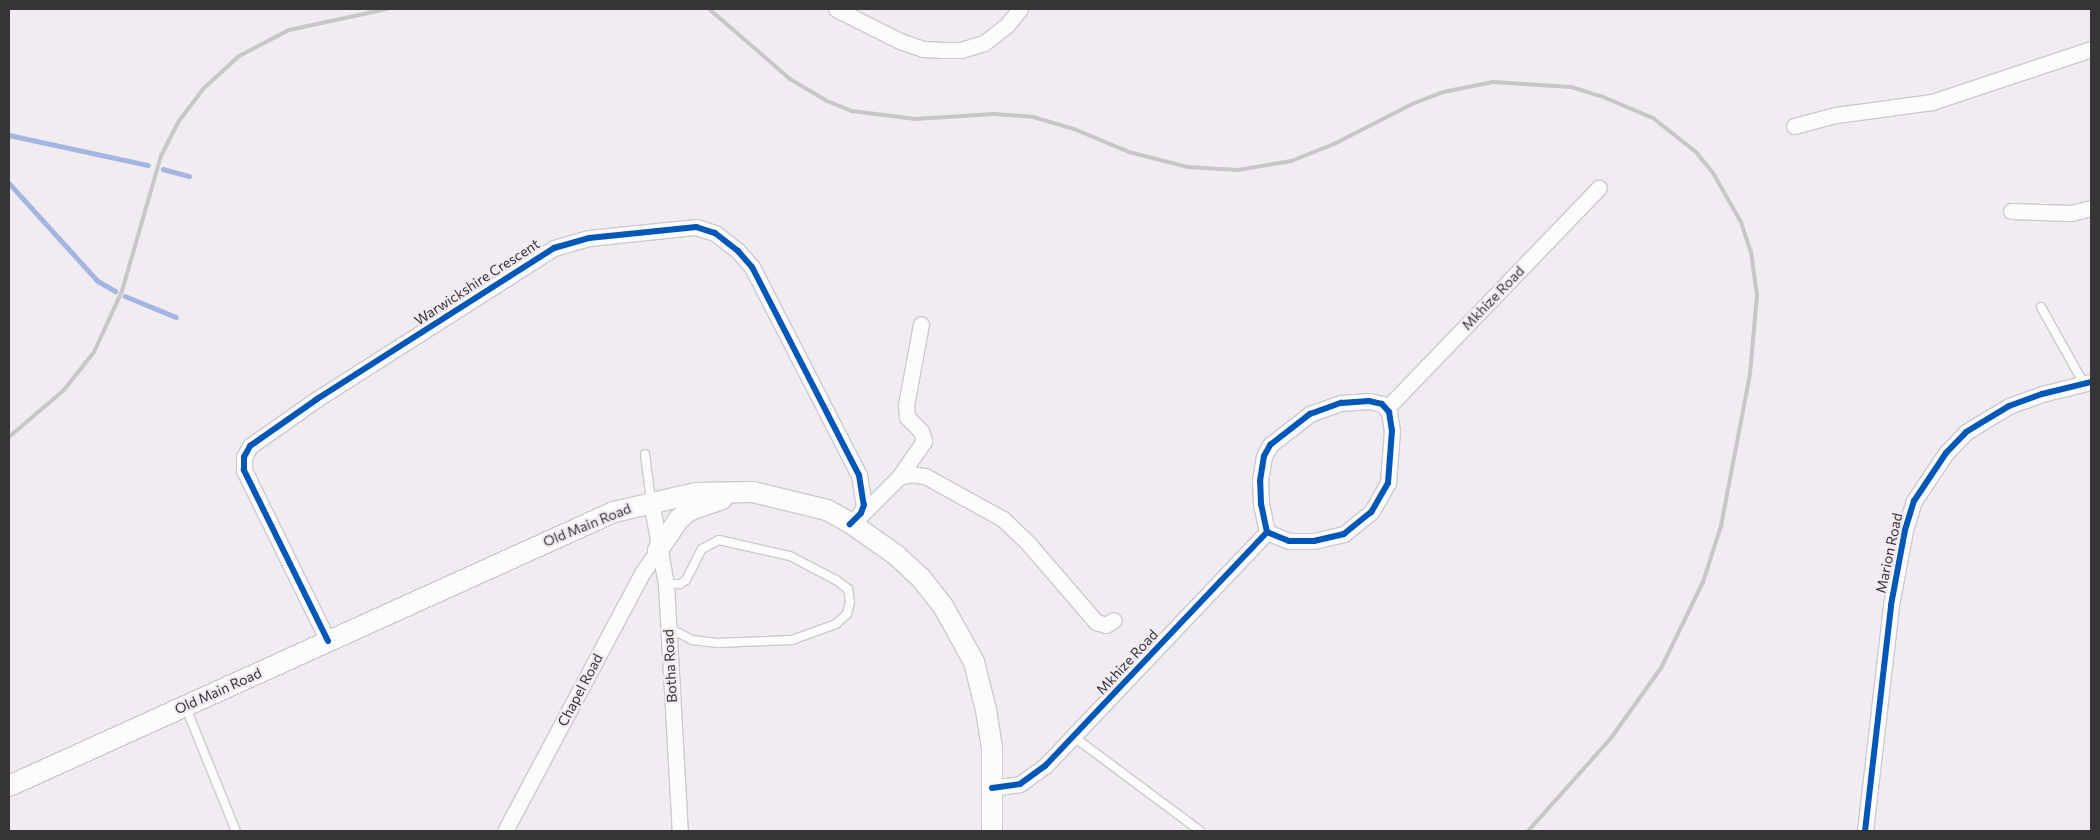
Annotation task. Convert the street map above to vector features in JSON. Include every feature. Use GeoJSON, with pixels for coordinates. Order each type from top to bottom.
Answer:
{"type":"FeatureCollection","features":[{"type":"Feature","properties":{"kind":"main road","name":"Old Main Road"},"geometry":{"type":"LineString","coordinates":[[9,786],[614,512],[651,501],[696,493],[753,492],[827,510],[874,538],[922,578],[960,633],[974,662],[986,710],[992,747],[992,831]]}},
{"type":"Feature","properties":{"kind":"main road"},"geometry":{"type":"LineString","coordinates":[[658,550],[679,519],[690,510],[753,492]]}},
{"type":"Feature","properties":{"kind":"street"},"geometry":{"type":"LineString","coordinates":[[836,9],[900,42],[923,49],[943,50],[961,50],[984,43],[1007,25],[1020,9]]}},
{"type":"Feature","properties":{"kind":"street"},"geometry":{"type":"LineString","coordinates":[[1794,126],[1836,115],[1932,102],[2091,48]]}},
{"type":"Feature","properties":{"kind":"street","name":"Mkhize Road"},"geometry":{"type":"LineString","coordinates":[[1386,409],[1599,188]]}},
{"type":"Feature","properties":{"kind":"street"},"geometry":{"type":"LineString","coordinates":[[2011,211],[2071,213],[2091,208]]}},
{"type":"Feature","properties":{"kind":"street","name":"Warwickshire Crescent"},"geometry":{"type":"LineString","coordinates":[[328,641],[244,470],[244,457],[250,446],[317,399],[554,248],[589,238],[696,227],[715,233],[738,251],[752,267],[859,475],[864,504],[861,514],[851,524]]}},
{"type":"Feature","properties":{"kind":"street"},"geometry":{"type":"LineString","coordinates":[[851,524],[899,477],[924,440],[920,431],[907,417],[906,405],[921,324]]}},
{"type":"Feature","properties":{"kind":"street","name":"Marion Road"},"geometry":{"type":"LineString","coordinates":[[1866,831],[1891,604],[1914,501],[1946,453],[1966,432],[2009,406],[2088,383]]}},
{"type":"Feature","properties":{"kind":"street"},"geometry":{"type":"LineString","coordinates":[[1370,401],[1386,409],[1392,430],[1388,482],[1371,512],[1344,534],[1314,541],[1289,541],[1267,532],[1260,504],[1260,481],[1264,456],[1270,445],[1310,414],[1341,403],[1370,401]]}},
{"type":"Feature","properties":{"kind":"street"},"geometry":{"type":"LineString","coordinates":[[899,477],[910,474],[925,476],[1003,519],[1027,542],[1096,622],[1106,625],[1114,620]]}},
{"type":"Feature","properties":{"kind":"street","name":"Botha Road"},"geometry":{"type":"LineString","coordinates":[[651,501],[658,550],[666,584],[680,831]]}},
{"type":"Feature","properties":{"kind":"street","name":"Mkhize Road"},"geometry":{"type":"LineString","coordinates":[[992,788],[1020,784],[1045,766],[1267,532]]}},
{"type":"Feature","properties":{"kind":"street","name":"Chapel Road"},"geometry":{"type":"LineString","coordinates":[[505,831],[643,572],[658,550]]}},
{"type":"Feature","properties":{"kind":"lane"},"geometry":{"type":"LineString","coordinates":[[2041,307],[2088,383]]}},
{"type":"Feature","properties":{"kind":"lane"},"geometry":{"type":"LineString","coordinates":[[645,454],[651,501]]}},
{"type":"Feature","properties":{"kind":"lane"},"geometry":{"type":"LineString","coordinates":[[666,584],[680,584],[686,580],[702,549],[719,540],[790,556],[836,580],[848,590],[850,602],[847,614],[836,624],[792,640],[717,643],[692,640],[668,627]]}},
{"type":"Feature","properties":{"kind":"lane"},"geometry":{"type":"LineString","coordinates":[[185,706],[236,831]]}},
{"type":"Feature","properties":{"kind":"lane"},"geometry":{"type":"LineString","coordinates":[[1074,737],[1200,831]]}},
{"type":"Feature","properties":{"kind":"waterway"},"geometry":{"type":"LineString","coordinates":[[9,135],[148,165]]}},
{"type":"Feature","properties":{"kind":"waterway"},"geometry":{"type":"LineString","coordinates":[[163,169],[189,176]]}},
{"type":"Feature","properties":{"kind":"waterway"},"geometry":{"type":"LineString","coordinates":[[9,183],[98,281],[115,291]]}},
{"type":"Feature","properties":{"kind":"waterway"},"geometry":{"type":"LineString","coordinates":[[125,296],[176,317]]}},
{"type":"Feature","properties":{"kind":"railway"},"geometry":{"type":"LineString","coordinates":[[9,437],[64,390],[94,352],[122,291],[161,156],[179,121],[202,90],[239,56],[289,30],[387,9]]}},
{"type":"Feature","properties":{"kind":"railway"},"geometry":{"type":"LineString","coordinates":[[709,9],[790,79],[827,101],[852,111],[915,119],[994,114],[1033,117],[1074,129],[1129,152],[1188,167],[1238,170],[1291,161],[1334,144],[1412,104],[1443,92],[1493,82],[1571,87],[1601,96],[1653,118],[1696,152],[1713,173],[1741,222],[1751,252],[1757,295],[1750,374],[1721,526],[1703,582],[1661,668],[1611,738],[1528,831]]}},
{"type":"Feature","properties":{"kind":"cycle path"},"geometry":{"type":"LineString","coordinates":[[328,641],[244,470],[244,457],[250,446],[317,399],[554,248],[589,238],[696,227],[715,233],[738,251],[752,267],[859,475],[864,505],[861,513],[850,524]]}},
{"type":"Feature","properties":{"kind":"cycle path"},"geometry":{"type":"LineString","coordinates":[[1865,831],[1891,605],[1905,530],[1914,501],[1946,453],[1966,432],[2009,406],[2042,394],[2091,382]]}},
{"type":"Feature","properties":{"kind":"cycle path"},"geometry":{"type":"LineString","coordinates":[[1369,401],[1382,404],[1389,412],[1392,430],[1388,483],[1371,512],[1344,534],[1314,541],[1289,541],[1267,532],[1261,504],[1260,481],[1264,456],[1270,445],[1310,414],[1341,403],[1369,401]]}},
{"type":"Feature","properties":{"kind":"cycle path"},"geometry":{"type":"LineString","coordinates":[[992,788],[1020,784],[1045,766],[1267,532]]}}]}
